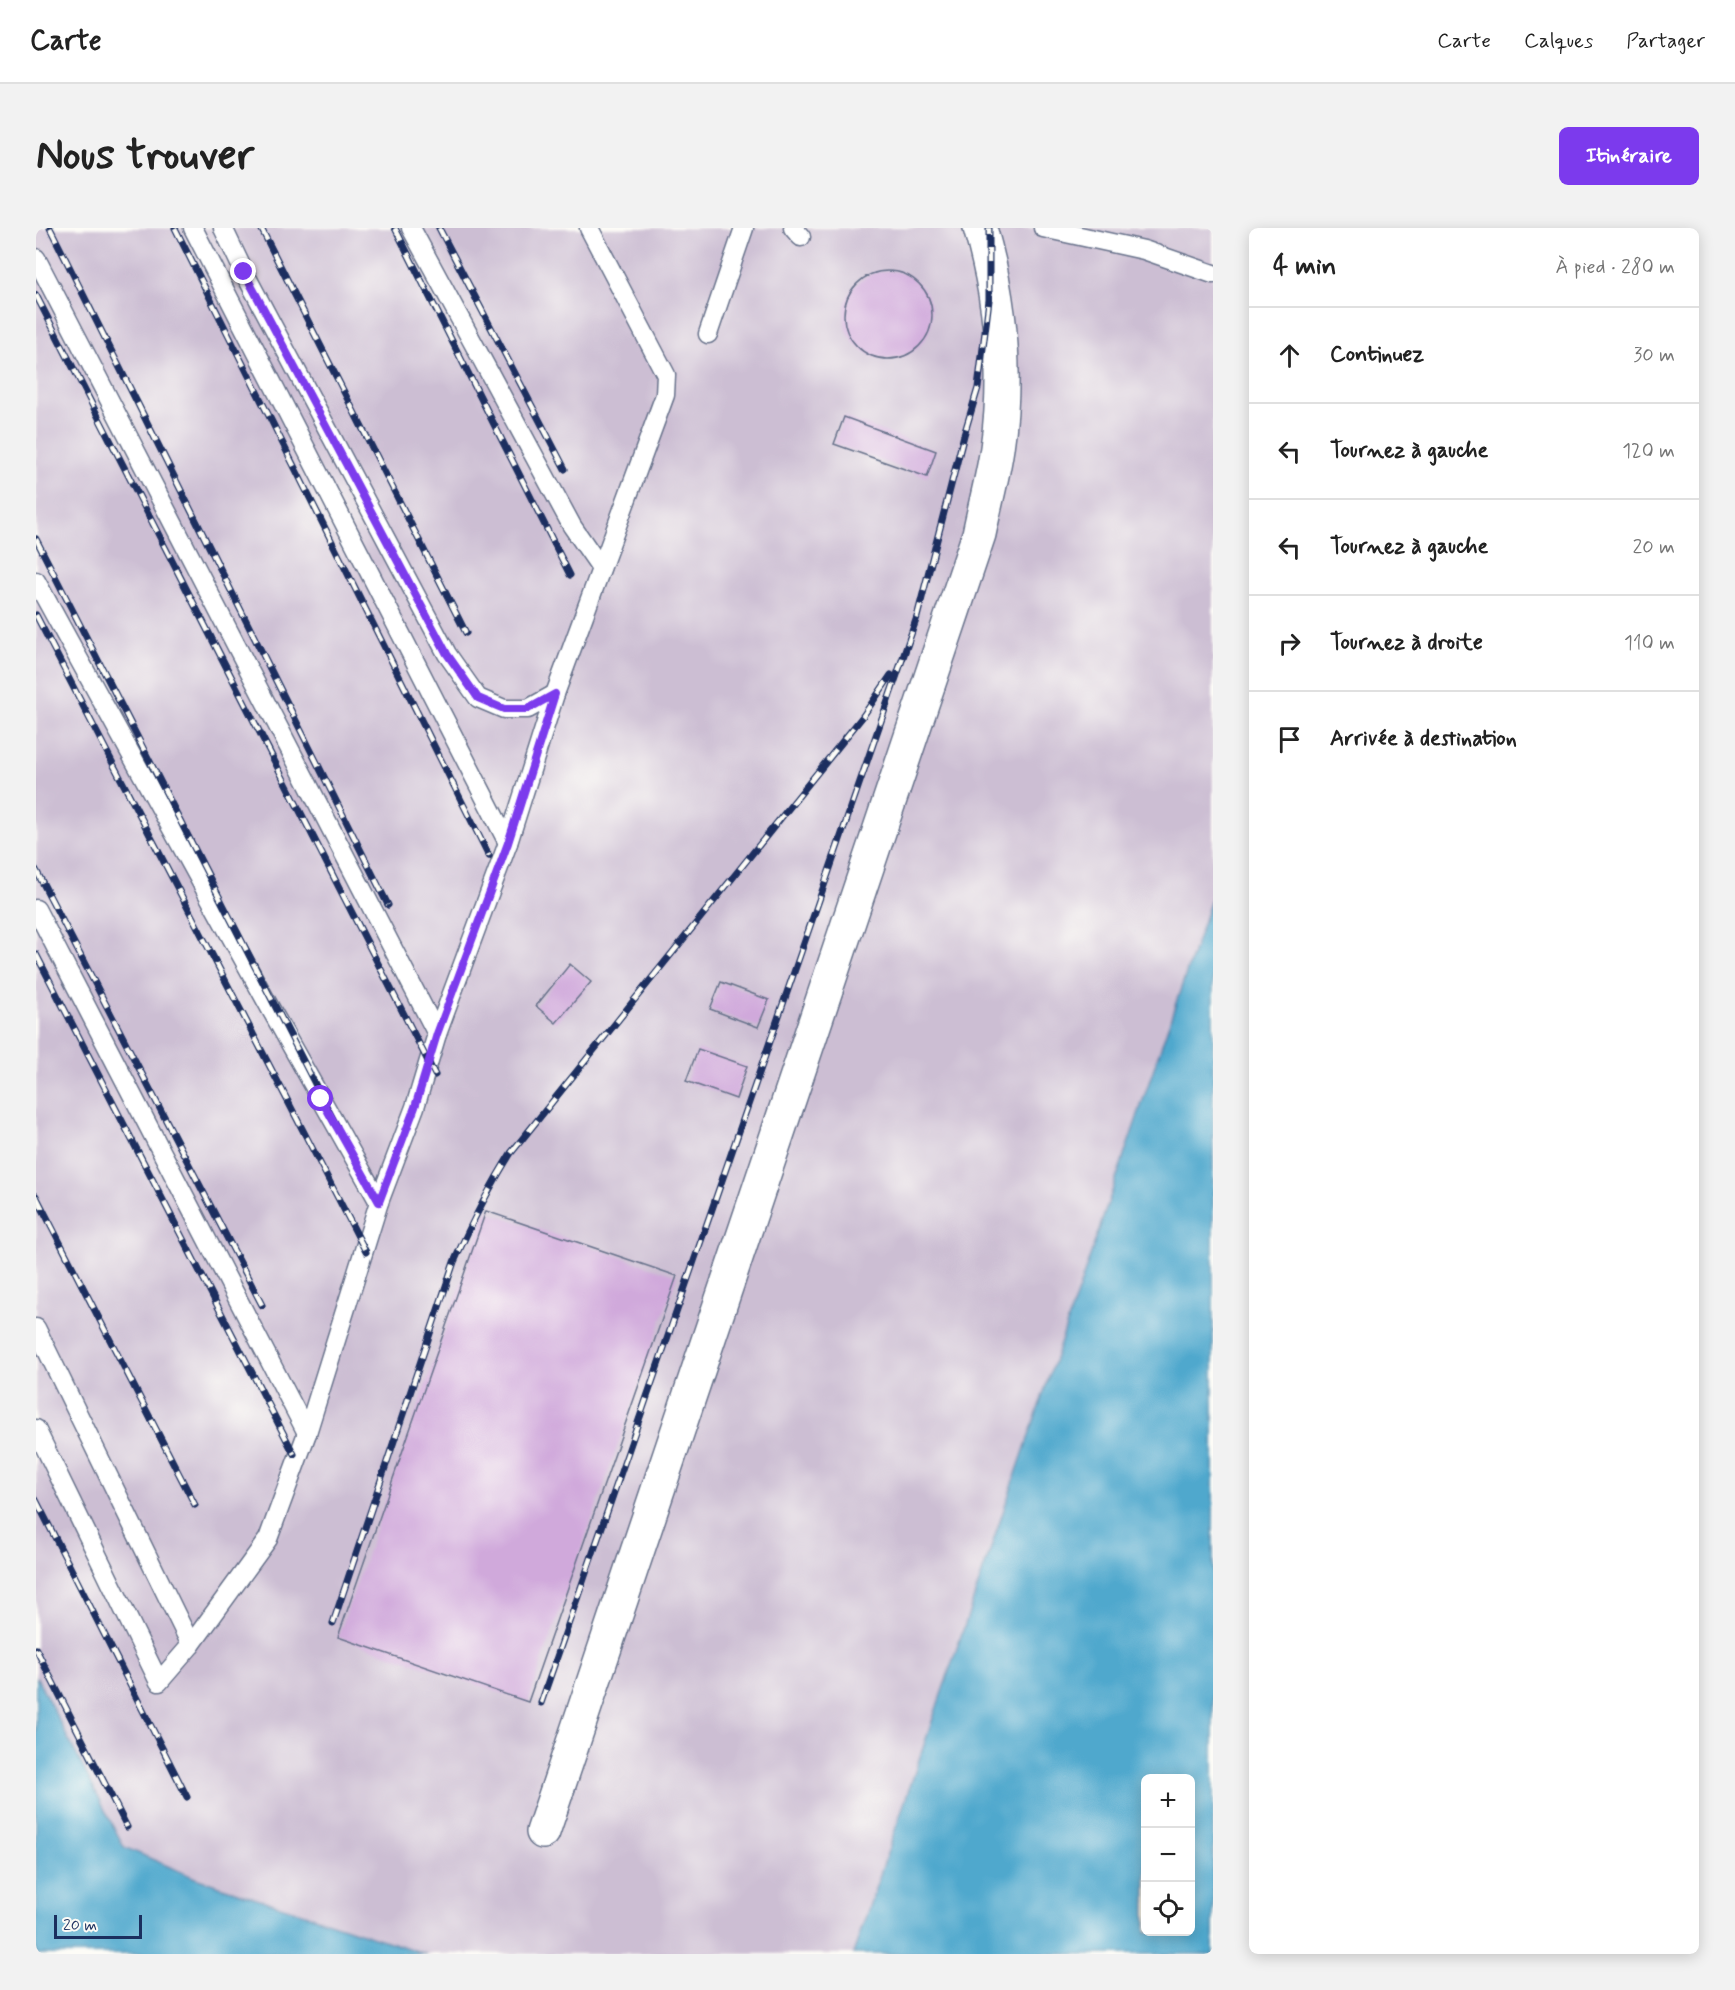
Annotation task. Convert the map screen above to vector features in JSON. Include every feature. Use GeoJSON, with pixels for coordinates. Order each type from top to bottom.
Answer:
{"type":"FeatureCollection","features":[{"type":"Feature","properties":{"kind":"street"},"geometry":{"type":"LineString","coordinates":[[543,1832],[979,534],[997,449],[1003,364],[1001,330],[991,267],[980,228]]}},
{"type":"Feature","properties":{"kind":"lane"},"geometry":{"type":"LineString","coordinates":[[193,228],[508,843]]}},
{"type":"Feature","properties":{"kind":"lane"},"geometry":{"type":"LineString","coordinates":[[223,228],[244,272],[447,654],[478,698],[504,709],[528,709],[555,694]]}},
{"type":"Feature","properties":{"kind":"lane"},"geometry":{"type":"LineString","coordinates":[[411,228],[572,526],[601,568]]}},
{"type":"Feature","properties":{"kind":"lane"},"geometry":{"type":"LineString","coordinates":[[36,1429],[159,1682],[191,1645],[268,1539],[307,1432],[379,1202],[415,1107],[437,1034],[508,843],[555,694],[665,395],[666,375],[588,228]]}},
{"type":"Feature","properties":{"kind":"lane"},"geometry":{"type":"LineString","coordinates":[[708,334],[744,228]]}},
{"type":"Feature","properties":{"kind":"lane"},"geometry":{"type":"LineString","coordinates":[[1043,228],[1144,250],[1213,274]]}},
{"type":"Feature","properties":{"kind":"lane"},"geometry":{"type":"LineString","coordinates":[[36,258],[437,1034]]}},
{"type":"Feature","properties":{"kind":"lane"},"geometry":{"type":"LineString","coordinates":[[36,581],[258,987],[379,1202]]}},
{"type":"Feature","properties":{"kind":"lane"},"geometry":{"type":"LineString","coordinates":[[36,909],[307,1432]]}},
{"type":"Feature","properties":{"kind":"lane"},"geometry":{"type":"LineString","coordinates":[[36,1328],[191,1645]]}},
{"type":"Feature","properties":{"kind":"shaded area"},"geometry":{"type":"Polygon","coordinates":[[[36,228],[1213,228],[1213,1954],[36,1954],[36,228]]]}},
{"type":"Feature","properties":{"kind":"water"},"geometry":{"type":"Polygon","coordinates":[[[1213,894],[1213,1954],[853,1954],[1213,894]]]}},
{"type":"Feature","properties":{"kind":"water"},"geometry":{"type":"Polygon","coordinates":[[[36,1676],[124,1847],[195,1878],[426,1954],[36,1954],[36,1676]]]}},
{"type":"Feature","properties":{"kind":"building"},"geometry":{"type":"Polygon","coordinates":[[[888,271],[905,274],[919,284],[929,298],[932,315],[929,332],[919,346],[905,356],[888,359],[871,356],[857,346],[847,332],[844,315],[847,298],[857,284],[871,274],[888,271]]]}},
{"type":"Feature","properties":{"kind":"building"},"geometry":{"type":"Polygon","coordinates":[[[844,417],[936,451],[927,477],[834,444],[844,417]]]}},
{"type":"Feature","properties":{"kind":"building"},"geometry":{"type":"Polygon","coordinates":[[[570,964],[591,982],[556,1023],[536,1006],[570,964]]]}},
{"type":"Feature","properties":{"kind":"building"},"geometry":{"type":"Polygon","coordinates":[[[721,982],[769,1000],[758,1027],[710,1009],[721,982]]]}},
{"type":"Feature","properties":{"kind":"building"},"geometry":{"type":"Polygon","coordinates":[[[698,1049],[747,1066],[736,1099],[686,1081],[698,1049]]]}},
{"type":"Feature","properties":{"kind":"building"},"geometry":{"type":"Polygon","coordinates":[[[486,1211],[677,1276],[528,1702],[338,1637],[486,1211]]]}},
{"type":"Feature","properties":{"kind":"railway"},"geometry":{"type":"LineString","coordinates":[[50,228],[388,905]]}},
{"type":"Feature","properties":{"kind":"railway"},"geometry":{"type":"LineString","coordinates":[[175,228],[489,856]]}},
{"type":"Feature","properties":{"kind":"railway"},"geometry":{"type":"LineString","coordinates":[[261,228],[466,633]]}},
{"type":"Feature","properties":{"kind":"railway"},"geometry":{"type":"LineString","coordinates":[[395,228],[570,575]]}},
{"type":"Feature","properties":{"kind":"railway"},"geometry":{"type":"LineString","coordinates":[[439,228],[565,469]]}},
{"type":"Feature","properties":{"kind":"railway"},"geometry":{"type":"LineString","coordinates":[[541,1703],[917,617],[978,388],[989,300],[989,228]]}},
{"type":"Feature","properties":{"kind":"railway"},"geometry":{"type":"LineString","coordinates":[[36,295],[435,1075]]}},
{"type":"Feature","properties":{"kind":"railway"},"geometry":{"type":"LineString","coordinates":[[36,539],[336,1125]]}},
{"type":"Feature","properties":{"kind":"railway"},"geometry":{"type":"LineString","coordinates":[[36,615],[366,1252]]}},
{"type":"Feature","properties":{"kind":"railway"},"geometry":{"type":"LineString","coordinates":[[333,1623],[454,1262],[503,1166],[511,1153],[863,716],[891,675]]}},
{"type":"Feature","properties":{"kind":"railway"},"geometry":{"type":"LineString","coordinates":[[36,870],[262,1305]]}},
{"type":"Feature","properties":{"kind":"railway"},"geometry":{"type":"LineString","coordinates":[[36,954],[294,1454]]}},
{"type":"Feature","properties":{"kind":"railway"},"geometry":{"type":"LineString","coordinates":[[36,1196],[195,1505]]}},
{"type":"Feature","properties":{"kind":"railway"},"geometry":{"type":"LineString","coordinates":[[36,1500],[187,1797]]}},
{"type":"Feature","properties":{"kind":"railway"},"geometry":{"type":"LineString","coordinates":[[36,1649],[127,1827]]}},
{"type":"Feature","properties":{"kind":"route"},"geometry":{"type":"LineString","coordinates":[[244,272],[447,654],[478,698],[504,709],[528,709],[555,694],[508,843],[437,1034],[415,1107],[379,1202],[321,1099]]}}]}
